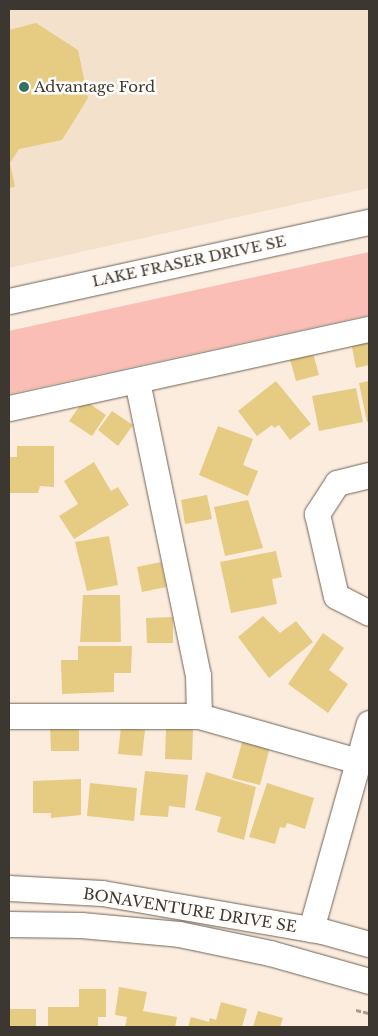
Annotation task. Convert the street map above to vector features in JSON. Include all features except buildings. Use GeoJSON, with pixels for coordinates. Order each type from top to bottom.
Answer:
{"type":"FeatureCollection","features":[{"type":"Feature","properties":{"kind":"street","name":"LAKE FRASER DRIVE SE"},"geometry":{"type":"LineString","coordinates":[[9,301],[369,222]]}},
{"type":"Feature","properties":{"kind":"street"},"geometry":{"type":"LineString","coordinates":[[9,408],[369,330]]}},
{"type":"Feature","properties":{"kind":"street"},"geometry":{"type":"LineString","coordinates":[[137,381],[198,675],[199,716]]}},
{"type":"Feature","properties":{"kind":"street"},"geometry":{"type":"LineString","coordinates":[[369,475],[337,483],[317,514],[336,596],[369,613]]}},
{"type":"Feature","properties":{"kind":"street"},"geometry":{"type":"LineString","coordinates":[[9,716],[199,716],[358,761]]}},
{"type":"Feature","properties":{"kind":"street"},"geometry":{"type":"LineString","coordinates":[[311,929],[369,723]]}},
{"type":"Feature","properties":{"kind":"street","name":"BONAVENTURE DRIVE SE"},"geometry":{"type":"LineString","coordinates":[[9,888],[102,893],[311,929],[369,944]]}},
{"type":"Feature","properties":{"kind":"street","name":"BONAVENTURE DRIVE SE"},"geometry":{"type":"LineString","coordinates":[[9,924],[81,925],[179,934],[270,953],[369,981]]}},
{"type":"Feature","properties":{"kind":"path"},"geometry":{"type":"LineString","coordinates":[[356,1010],[369,1014]]}},
{"type":"Feature","properties":{"kind":"shaded area"},"geometry":{"type":"Polygon","coordinates":[[[9,9],[369,9],[369,188],[9,268],[9,9]]]}},
{"type":"Feature","properties":{"kind":"shaded area"},"geometry":{"type":"Polygon","coordinates":[[[369,252],[369,315],[9,394],[9,331],[369,252]]]}},
{"type":"Feature","properties":{"kind":"place","name":"Advantage Ford"},"geometry":{"type":"Point","coordinates":[24,87]}}]}
